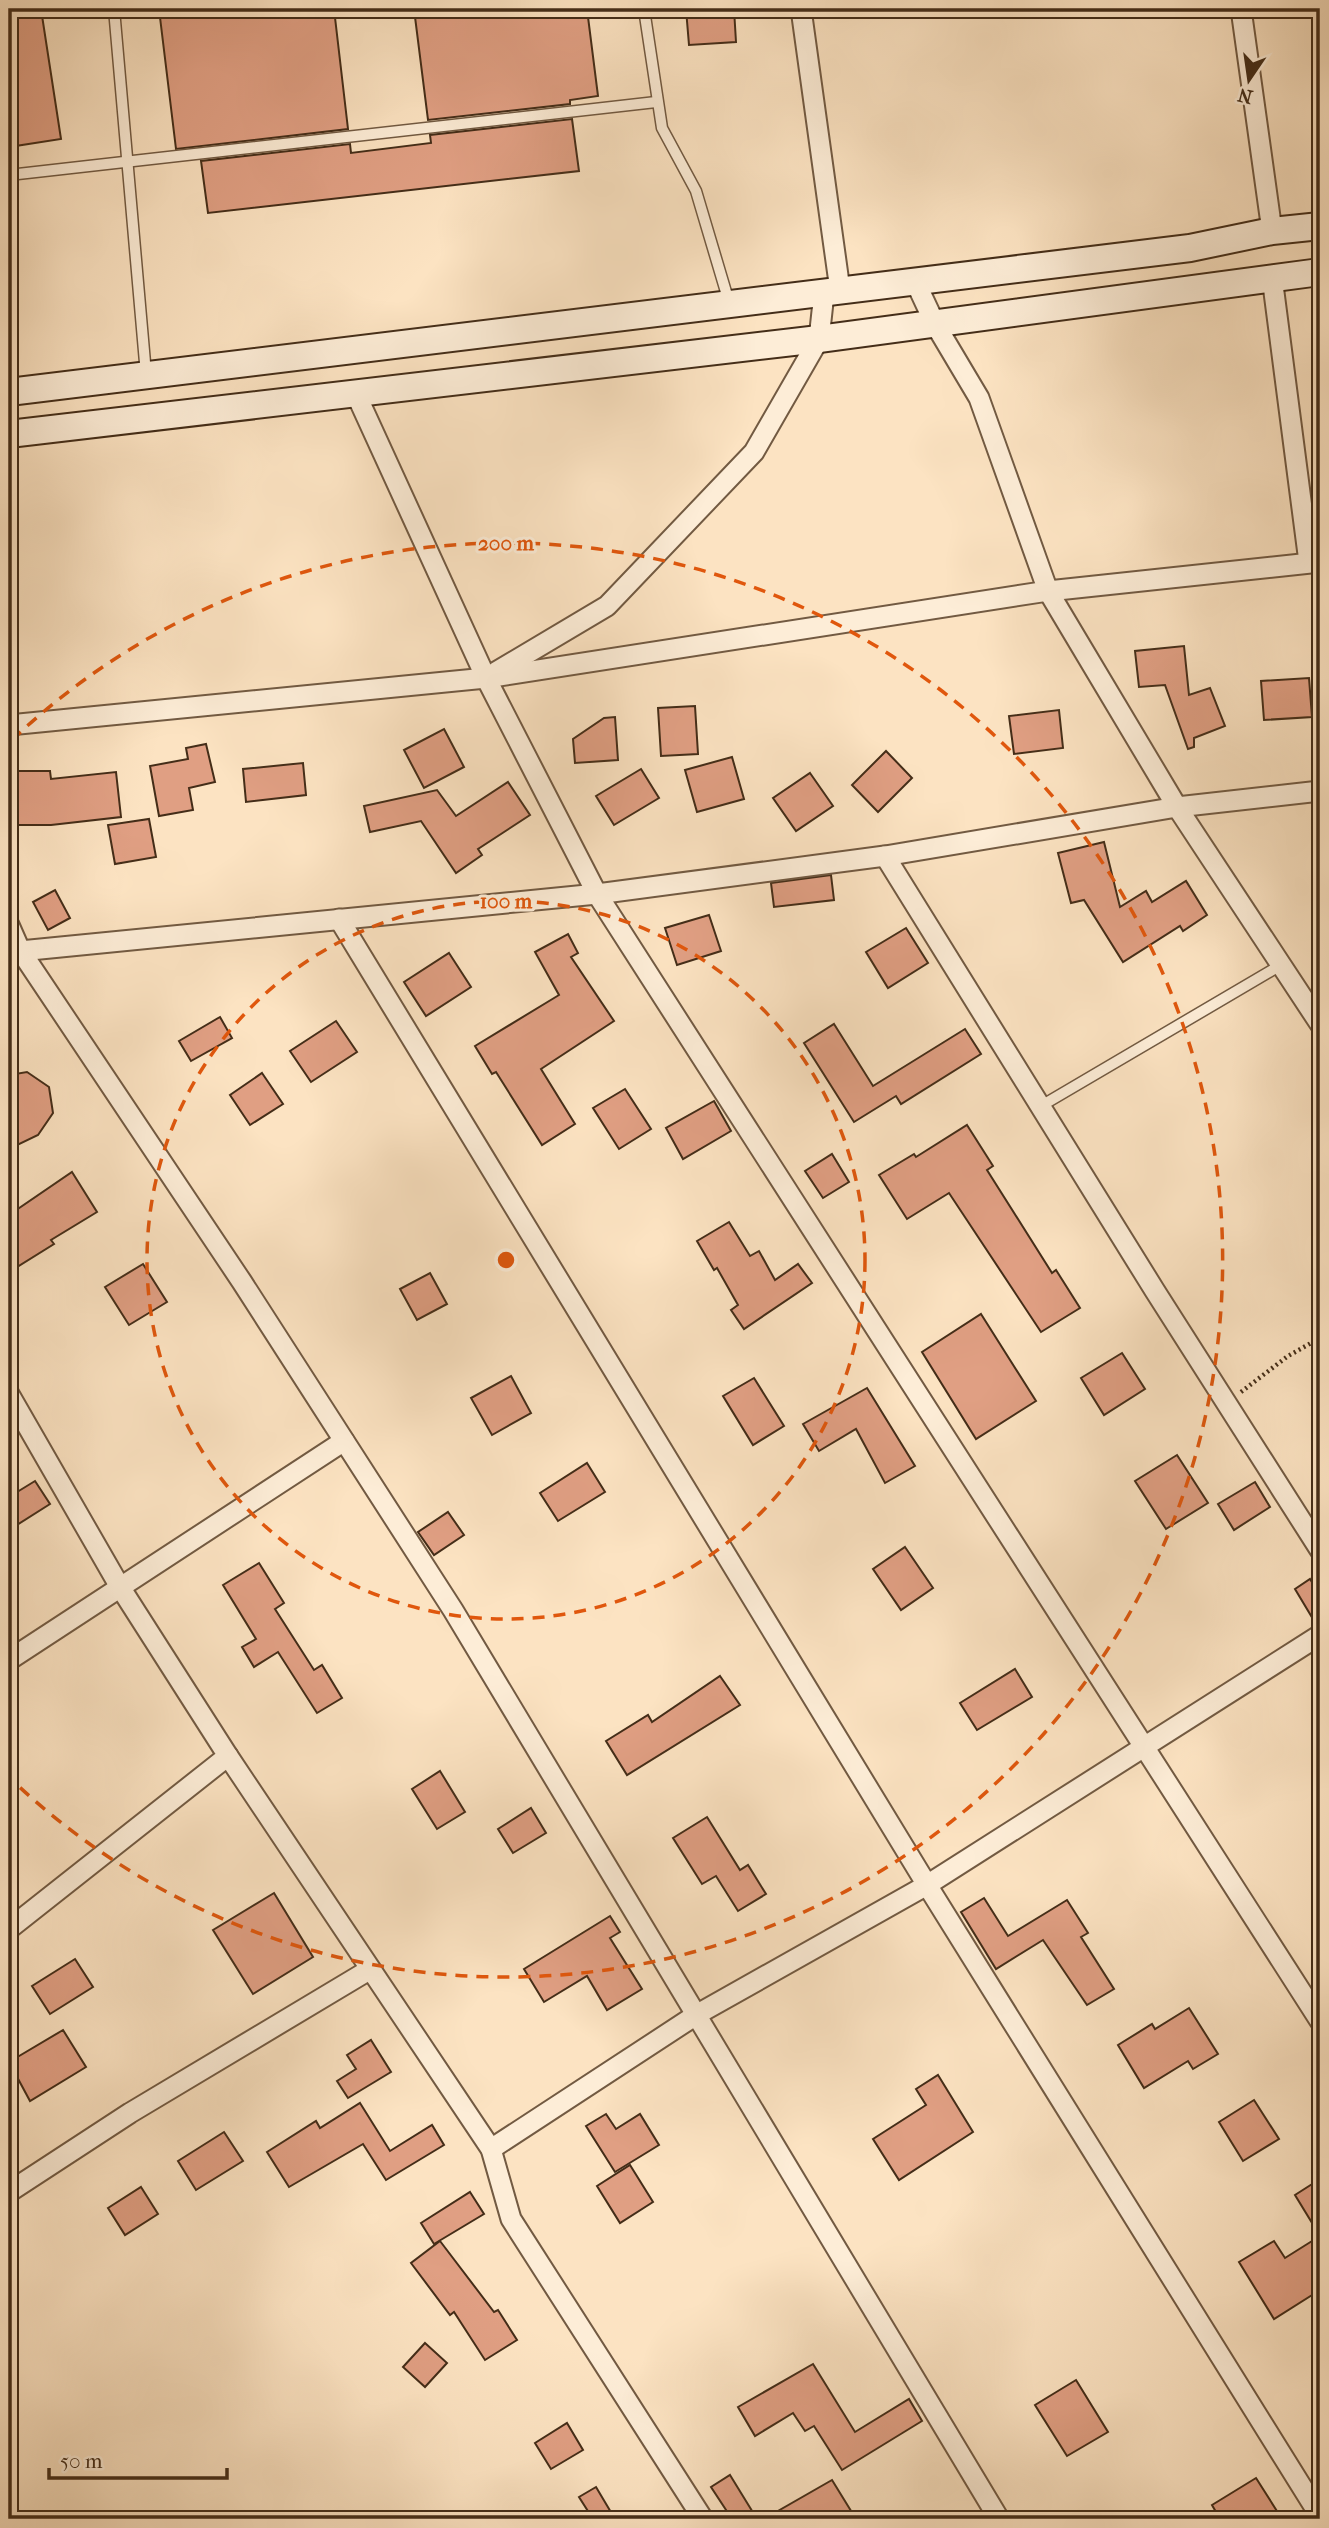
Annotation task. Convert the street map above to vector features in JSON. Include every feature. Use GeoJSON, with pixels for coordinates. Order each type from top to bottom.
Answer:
{"type":"FeatureCollection","features":[{"type":"Feature","properties":{"kind":"main road"},"geometry":{"type":"LineString","coordinates":[[9,391],[1190,248],[1272,231],[1320,226]]}},
{"type":"Feature","properties":{"kind":"main road"},"geometry":{"type":"LineString","coordinates":[[9,434],[819,340],[1320,272]]}},
{"type":"Feature","properties":{"kind":"street"},"geometry":{"type":"LineString","coordinates":[[486,678],[607,606],[754,452],[819,340],[832,291],[801,9]]}},
{"type":"Feature","properties":{"kind":"street"},"geometry":{"type":"LineString","coordinates":[[1241,9],[1272,231]]}},
{"type":"Feature","properties":{"kind":"street"},"geometry":{"type":"LineString","coordinates":[[9,725],[486,678],[1048,591],[1315,562],[1272,277]]}},
{"type":"Feature","properties":{"kind":"street"},"geometry":{"type":"LineString","coordinates":[[915,281],[935,324],[979,398],[1048,591],[1177,807],[1319,1020]]}},
{"type":"Feature","properties":{"kind":"street"},"geometry":{"type":"LineString","coordinates":[[356,394],[486,678],[597,894],[1320,2021]]}},
{"type":"Feature","properties":{"kind":"street"},"geometry":{"type":"LineString","coordinates":[[14,951],[597,894],[885,856],[1177,807],[1320,791]]}},
{"type":"Feature","properties":{"kind":"street"},"geometry":{"type":"LineString","coordinates":[[885,856],[1320,1550]]}},
{"type":"Feature","properties":{"kind":"street"},"geometry":{"type":"LineString","coordinates":[[339,919],[927,1885],[1320,2516]]}},
{"type":"Feature","properties":{"kind":"street"},"geometry":{"type":"LineString","coordinates":[[9,925],[14,951],[242,1282],[453,1610],[999,2519]]}},
{"type":"Feature","properties":{"kind":"street"},"geometry":{"type":"LineString","coordinates":[[9,1394],[120,1587],[369,1970],[491,2149],[511,2219],[703,2519]]}},
{"type":"Feature","properties":{"kind":"street"},"geometry":{"type":"LineString","coordinates":[[9,1660],[344,1441]]}},
{"type":"Feature","properties":{"kind":"street"},"geometry":{"type":"LineString","coordinates":[[491,2149],[696,2015],[927,1885],[1320,1635]]}},
{"type":"Feature","properties":{"kind":"street"},"geometry":{"type":"LineString","coordinates":[[9,1928],[228,1756]]}},
{"type":"Feature","properties":{"kind":"street"},"geometry":{"type":"LineString","coordinates":[[9,2192],[130,2113],[369,1970]]}},
{"type":"Feature","properties":{"kind":"lane"},"geometry":{"type":"LineString","coordinates":[[114,9],[146,375]]}},
{"type":"Feature","properties":{"kind":"lane"},"geometry":{"type":"LineString","coordinates":[[644,9],[662,128],[696,191],[729,303]]}},
{"type":"Feature","properties":{"kind":"lane"},"geometry":{"type":"LineString","coordinates":[[9,175],[656,102]]}},
{"type":"Feature","properties":{"kind":"lane"},"geometry":{"type":"LineString","coordinates":[[1041,1106],[1281,965]]}},
{"type":"Feature","properties":{"kind":"path"},"geometry":{"type":"LineString","coordinates":[[1226,1403],[1288,1356],[1320,1338]]}},
{"type":"Feature","properties":{"kind":"building"},"geometry":{"type":"Polygon","coordinates":[[[9,9],[41,9],[61,139],[9,147],[9,9]]]}},
{"type":"Feature","properties":{"kind":"building"},"geometry":{"type":"Polygon","coordinates":[[[159,9],[334,9],[348,129],[176,149],[159,9]]]}},
{"type":"Feature","properties":{"kind":"building"},"geometry":{"type":"Polygon","coordinates":[[[414,9],[587,9],[598,96],[570,100],[570,104],[428,120],[414,9]]]}},
{"type":"Feature","properties":{"kind":"building"},"geometry":{"type":"Polygon","coordinates":[[[686,9],[734,9],[736,42],[689,45],[686,9]]]}},
{"type":"Feature","properties":{"kind":"building"},"geometry":{"type":"Polygon","coordinates":[[[572,119],[579,171],[208,213],[201,161],[350,144],[351,153],[431,143],[430,135],[572,119]]]}},
{"type":"Feature","properties":{"kind":"building"},"geometry":{"type":"Polygon","coordinates":[[[1184,646],[1189,695],[1210,688],[1225,726],[1194,738],[1194,747],[1188,749],[1165,685],[1139,687],[1135,651],[1184,646]]]}},
{"type":"Feature","properties":{"kind":"building"},"geometry":{"type":"Polygon","coordinates":[[[1309,678],[1312,717],[1264,720],[1261,681],[1309,678]]]}},
{"type":"Feature","properties":{"kind":"building"},"geometry":{"type":"Polygon","coordinates":[[[695,706],[698,754],[661,756],[658,708],[695,706]]]}},
{"type":"Feature","properties":{"kind":"building"},"geometry":{"type":"Polygon","coordinates":[[[1059,710],[1063,748],[1014,754],[1009,716],[1059,710]]]}},
{"type":"Feature","properties":{"kind":"building"},"geometry":{"type":"Polygon","coordinates":[[[615,717],[618,760],[575,763],[573,739],[604,718],[615,717]]]}},
{"type":"Feature","properties":{"kind":"building"},"geometry":{"type":"Polygon","coordinates":[[[444,729],[464,767],[424,788],[404,750],[444,729]]]}},
{"type":"Feature","properties":{"kind":"building"},"geometry":{"type":"Polygon","coordinates":[[[206,744],[215,782],[189,788],[193,810],[159,816],[150,766],[188,759],[186,748],[206,744]]]}},
{"type":"Feature","properties":{"kind":"building"},"geometry":{"type":"Polygon","coordinates":[[[886,751],[912,778],[878,812],[852,785],[886,751]]]}},
{"type":"Feature","properties":{"kind":"building"},"geometry":{"type":"Polygon","coordinates":[[[732,757],[744,799],[697,812],[685,770],[732,757]]]}},
{"type":"Feature","properties":{"kind":"building"},"geometry":{"type":"Polygon","coordinates":[[[303,763],[306,795],[246,802],[243,769],[303,763]]]}},
{"type":"Feature","properties":{"kind":"building"},"geometry":{"type":"Polygon","coordinates":[[[641,769],[659,798],[614,825],[596,796],[641,769]]]}},
{"type":"Feature","properties":{"kind":"building"},"geometry":{"type":"Polygon","coordinates":[[[9,771],[50,771],[51,779],[116,772],[121,817],[51,825],[9,825],[9,771]]]}},
{"type":"Feature","properties":{"kind":"building"},"geometry":{"type":"Polygon","coordinates":[[[810,773],[833,806],[796,831],[773,798],[810,773]]]}},
{"type":"Feature","properties":{"kind":"building"},"geometry":{"type":"Polygon","coordinates":[[[508,782],[530,815],[478,849],[482,855],[456,873],[421,821],[370,832],[364,806],[437,790],[456,816],[508,782]]]}},
{"type":"Feature","properties":{"kind":"building"},"geometry":{"type":"Polygon","coordinates":[[[149,819],[156,857],[115,864],[108,825],[149,819]]]}},
{"type":"Feature","properties":{"kind":"building"},"geometry":{"type":"Polygon","coordinates":[[[1104,842],[1120,907],[1146,891],[1152,902],[1186,881],[1207,915],[1183,931],[1180,926],[1123,962],[1084,900],[1071,903],[1058,853],[1104,842]]]}},
{"type":"Feature","properties":{"kind":"building"},"geometry":{"type":"Polygon","coordinates":[[[831,875],[834,900],[774,907],[771,883],[831,875]]]}},
{"type":"Feature","properties":{"kind":"building"},"geometry":{"type":"Polygon","coordinates":[[[55,890],[70,918],[48,930],[33,902],[55,890]]]}},
{"type":"Feature","properties":{"kind":"building"},"geometry":{"type":"Polygon","coordinates":[[[709,915],[721,951],[677,965],[665,928],[709,915]]]}},
{"type":"Feature","properties":{"kind":"building"},"geometry":{"type":"Polygon","coordinates":[[[906,928],[928,963],[888,988],[866,952],[906,928]]]}},
{"type":"Feature","properties":{"kind":"building"},"geometry":{"type":"Polygon","coordinates":[[[568,934],[578,953],[571,957],[614,1021],[541,1069],[575,1124],[542,1145],[496,1072],[492,1074],[475,1046],[559,995],[535,952],[568,934]]]}},
{"type":"Feature","properties":{"kind":"building"},"geometry":{"type":"Polygon","coordinates":[[[449,953],[471,987],[426,1016],[404,982],[449,953]]]}},
{"type":"Feature","properties":{"kind":"building"},"geometry":{"type":"Polygon","coordinates":[[[220,1017],[232,1038],[191,1061],[179,1041],[220,1017]]]}},
{"type":"Feature","properties":{"kind":"building"},"geometry":{"type":"Polygon","coordinates":[[[336,1021],[357,1052],[311,1082],[290,1051],[336,1021]]]}},
{"type":"Feature","properties":{"kind":"building"},"geometry":{"type":"Polygon","coordinates":[[[834,1024],[873,1086],[965,1029],[981,1054],[901,1104],[896,1096],[854,1122],[804,1043],[834,1024]]]}},
{"type":"Feature","properties":{"kind":"building"},"geometry":{"type":"Polygon","coordinates":[[[27,1072],[49,1087],[53,1113],[38,1135],[9,1149],[9,1075],[27,1072]]]}},
{"type":"Feature","properties":{"kind":"building"},"geometry":{"type":"Polygon","coordinates":[[[262,1073],[283,1104],[250,1125],[230,1095],[262,1073]]]}},
{"type":"Feature","properties":{"kind":"building"},"geometry":{"type":"Polygon","coordinates":[[[625,1089],[651,1129],[619,1149],[593,1108],[625,1089]]]}},
{"type":"Feature","properties":{"kind":"building"},"geometry":{"type":"Polygon","coordinates":[[[714,1101],[731,1131],[683,1159],[666,1128],[714,1101]]]}},
{"type":"Feature","properties":{"kind":"building"},"geometry":{"type":"Polygon","coordinates":[[[967,1125],[993,1166],[987,1170],[1052,1273],[1056,1270],[1080,1308],[1041,1332],[949,1193],[907,1219],[879,1175],[914,1154],[916,1157],[967,1125]]]}},
{"type":"Feature","properties":{"kind":"building"},"geometry":{"type":"Polygon","coordinates":[[[832,1154],[849,1182],[823,1198],[805,1171],[832,1154]]]}},
{"type":"Feature","properties":{"kind":"building"},"geometry":{"type":"Polygon","coordinates":[[[72,1172],[97,1212],[51,1240],[54,1244],[17,1267],[9,1252],[9,1215],[72,1172]]]}},
{"type":"Feature","properties":{"kind":"building"},"geometry":{"type":"Polygon","coordinates":[[[729,1222],[750,1256],[759,1251],[775,1280],[798,1264],[812,1283],[744,1329],[731,1310],[738,1305],[717,1268],[714,1270],[697,1241],[729,1222]]]}},
{"type":"Feature","properties":{"kind":"building"},"geometry":{"type":"Polygon","coordinates":[[[143,1264],[167,1302],[129,1325],[105,1287],[143,1264]]]}},
{"type":"Feature","properties":{"kind":"building"},"geometry":{"type":"Polygon","coordinates":[[[430,1273],[447,1304],[417,1320],[400,1289],[430,1273]]]}},
{"type":"Feature","properties":{"kind":"building"},"geometry":{"type":"Polygon","coordinates":[[[981,1314],[1036,1401],[976,1439],[922,1352],[981,1314]]]}},
{"type":"Feature","properties":{"kind":"building"},"geometry":{"type":"Polygon","coordinates":[[[1122,1353],[1145,1389],[1104,1415],[1081,1378],[1122,1353]]]}},
{"type":"Feature","properties":{"kind":"building"},"geometry":{"type":"Polygon","coordinates":[[[511,1376],[531,1413],[492,1435],[471,1398],[511,1376]]]}},
{"type":"Feature","properties":{"kind":"building"},"geometry":{"type":"Polygon","coordinates":[[[754,1378],[784,1426],[753,1445],[723,1396],[754,1378]]]}},
{"type":"Feature","properties":{"kind":"building"},"geometry":{"type":"Polygon","coordinates":[[[867,1388],[915,1466],[885,1483],[856,1429],[819,1451],[803,1424],[867,1388]]]}},
{"type":"Feature","properties":{"kind":"building"},"geometry":{"type":"Polygon","coordinates":[[[1177,1455],[1208,1503],[1166,1529],[1135,1481],[1177,1455]]]}},
{"type":"Feature","properties":{"kind":"building"},"geometry":{"type":"Polygon","coordinates":[[[587,1463],[605,1492],[558,1521],[540,1493],[587,1463]]]}},
{"type":"Feature","properties":{"kind":"building"},"geometry":{"type":"Polygon","coordinates":[[[35,1481],[50,1504],[9,1530],[9,1497],[35,1481]]]}},
{"type":"Feature","properties":{"kind":"building"},"geometry":{"type":"Polygon","coordinates":[[[1255,1482],[1270,1507],[1234,1530],[1218,1504],[1255,1482]]]}},
{"type":"Feature","properties":{"kind":"building"},"geometry":{"type":"Polygon","coordinates":[[[448,1512],[464,1535],[434,1555],[418,1532],[448,1512]]]}},
{"type":"Feature","properties":{"kind":"building"},"geometry":{"type":"Polygon","coordinates":[[[905,1547],[933,1588],[901,1610],[873,1569],[905,1547]]]}},
{"type":"Feature","properties":{"kind":"building"},"geometry":{"type":"Polygon","coordinates":[[[259,1563],[284,1603],[275,1609],[314,1670],[322,1665],[342,1698],[317,1713],[278,1652],[254,1667],[242,1647],[256,1639],[223,1585],[259,1563]]]}},
{"type":"Feature","properties":{"kind":"building"},"geometry":{"type":"Polygon","coordinates":[[[1310,1579],[1320,1595],[1320,1623],[1316,1624],[1295,1589],[1310,1579]]]}},
{"type":"Feature","properties":{"kind":"building"},"geometry":{"type":"Polygon","coordinates":[[[1015,1669],[1032,1697],[977,1730],[960,1703],[1015,1669]]]}},
{"type":"Feature","properties":{"kind":"building"},"geometry":{"type":"Polygon","coordinates":[[[720,1676],[740,1705],[627,1775],[606,1741],[648,1715],[652,1722],[720,1676]]]}},
{"type":"Feature","properties":{"kind":"building"},"geometry":{"type":"Polygon","coordinates":[[[440,1771],[465,1812],[437,1829],[412,1789],[440,1771]]]}},
{"type":"Feature","properties":{"kind":"building"},"geometry":{"type":"Polygon","coordinates":[[[531,1808],[546,1833],[513,1853],[498,1829],[531,1808]]]}},
{"type":"Feature","properties":{"kind":"building"},"geometry":{"type":"Polygon","coordinates":[[[707,1817],[740,1870],[748,1865],[766,1894],[738,1911],[716,1876],[702,1884],[673,1838],[707,1817]]]}},
{"type":"Feature","properties":{"kind":"building"},"geometry":{"type":"Polygon","coordinates":[[[274,1893],[313,1957],[253,1994],[213,1930],[274,1893]]]}},
{"type":"Feature","properties":{"kind":"building"},"geometry":{"type":"Polygon","coordinates":[[[984,1898],[1008,1936],[1067,1900],[1088,1933],[1081,1937],[1114,1989],[1087,2005],[1043,1940],[996,1969],[961,1912],[984,1898]]]}},
{"type":"Feature","properties":{"kind":"building"},"geometry":{"type":"Polygon","coordinates":[[[610,1916],[620,1932],[610,1938],[642,1989],[607,2010],[587,1976],[544,2002],[524,1969],[610,1916]]]}},
{"type":"Feature","properties":{"kind":"building"},"geometry":{"type":"Polygon","coordinates":[[[75,1959],[93,1987],[50,2014],[32,1986],[75,1959]]]}},
{"type":"Feature","properties":{"kind":"building"},"geometry":{"type":"Polygon","coordinates":[[[1189,2008],[1218,2054],[1193,2069],[1188,2061],[1144,2088],[1118,2045],[1152,2024],[1155,2029],[1189,2008]]]}},
{"type":"Feature","properties":{"kind":"building"},"geometry":{"type":"Polygon","coordinates":[[[63,2030],[86,2067],[30,2101],[9,2062],[63,2030]]]}},
{"type":"Feature","properties":{"kind":"building"},"geometry":{"type":"Polygon","coordinates":[[[371,2040],[391,2072],[348,2098],[337,2081],[356,2069],[347,2055],[371,2040]]]}},
{"type":"Feature","properties":{"kind":"building"},"geometry":{"type":"Polygon","coordinates":[[[938,2075],[973,2132],[899,2180],[873,2139],[926,2105],[916,2089],[938,2075]]]}},
{"type":"Feature","properties":{"kind":"building"},"geometry":{"type":"Polygon","coordinates":[[[1254,2100],[1279,2139],[1243,2161],[1219,2122],[1254,2100]]]}},
{"type":"Feature","properties":{"kind":"building"},"geometry":{"type":"Polygon","coordinates":[[[360,2103],[390,2151],[432,2125],[444,2145],[386,2180],[363,2144],[289,2187],[267,2152],[316,2121],[320,2128],[360,2103]]]}},
{"type":"Feature","properties":{"kind":"building"},"geometry":{"type":"Polygon","coordinates":[[[606,2114],[616,2129],[640,2114],[659,2145],[615,2172],[586,2126],[606,2114]]]}},
{"type":"Feature","properties":{"kind":"building"},"geometry":{"type":"Polygon","coordinates":[[[224,2132],[243,2161],[196,2190],[178,2161],[224,2132]]]}},
{"type":"Feature","properties":{"kind":"building"},"geometry":{"type":"Polygon","coordinates":[[[630,2165],[653,2202],[620,2223],[597,2186],[630,2165]]]}},
{"type":"Feature","properties":{"kind":"building"},"geometry":{"type":"Polygon","coordinates":[[[1320,2179],[1320,2236],[1295,2195],[1320,2179]]]}},
{"type":"Feature","properties":{"kind":"building"},"geometry":{"type":"Polygon","coordinates":[[[141,2187],[158,2214],[125,2235],[108,2208],[141,2187]]]}},
{"type":"Feature","properties":{"kind":"building"},"geometry":{"type":"Polygon","coordinates":[[[470,2192],[484,2214],[434,2244],[421,2223],[470,2192]]]}},
{"type":"Feature","properties":{"kind":"building"},"geometry":{"type":"Polygon","coordinates":[[[1320,2236],[1320,2290],[1274,2319],[1239,2262],[1274,2241],[1285,2258],[1320,2236]]]}},
{"type":"Feature","properties":{"kind":"building"},"geometry":{"type":"Polygon","coordinates":[[[440,2241],[494,2312],[498,2310],[517,2340],[485,2360],[454,2312],[450,2315],[411,2263],[440,2241]]]}},
{"type":"Feature","properties":{"kind":"building"},"geometry":{"type":"Polygon","coordinates":[[[425,2343],[447,2363],[425,2387],[403,2367],[425,2343]]]}},
{"type":"Feature","properties":{"kind":"building"},"geometry":{"type":"Polygon","coordinates":[[[813,2364],[855,2432],[909,2399],[922,2421],[842,2470],[814,2426],[805,2431],[793,2413],[755,2436],[738,2407],[813,2364]]]}},
{"type":"Feature","properties":{"kind":"building"},"geometry":{"type":"Polygon","coordinates":[[[1076,2380],[1108,2432],[1067,2456],[1035,2405],[1076,2380]]]}},
{"type":"Feature","properties":{"kind":"building"},"geometry":{"type":"Polygon","coordinates":[[[567,2423],[583,2450],[551,2469],[535,2443],[567,2423]]]}},
{"type":"Feature","properties":{"kind":"building"},"geometry":{"type":"Polygon","coordinates":[[[730,2475],[757,2519],[732,2519],[711,2487],[730,2475]]]}},
{"type":"Feature","properties":{"kind":"building"},"geometry":{"type":"Polygon","coordinates":[[[1256,2478],[1282,2519],[1220,2519],[1212,2505],[1256,2478]]]}},
{"type":"Feature","properties":{"kind":"building"},"geometry":{"type":"Polygon","coordinates":[[[832,2480],[856,2519],[764,2519],[832,2480]]]}},
{"type":"Feature","properties":{"kind":"building"},"geometry":{"type":"Polygon","coordinates":[[[596,2487],[615,2519],[593,2519],[579,2497],[596,2487]]]}}]}
